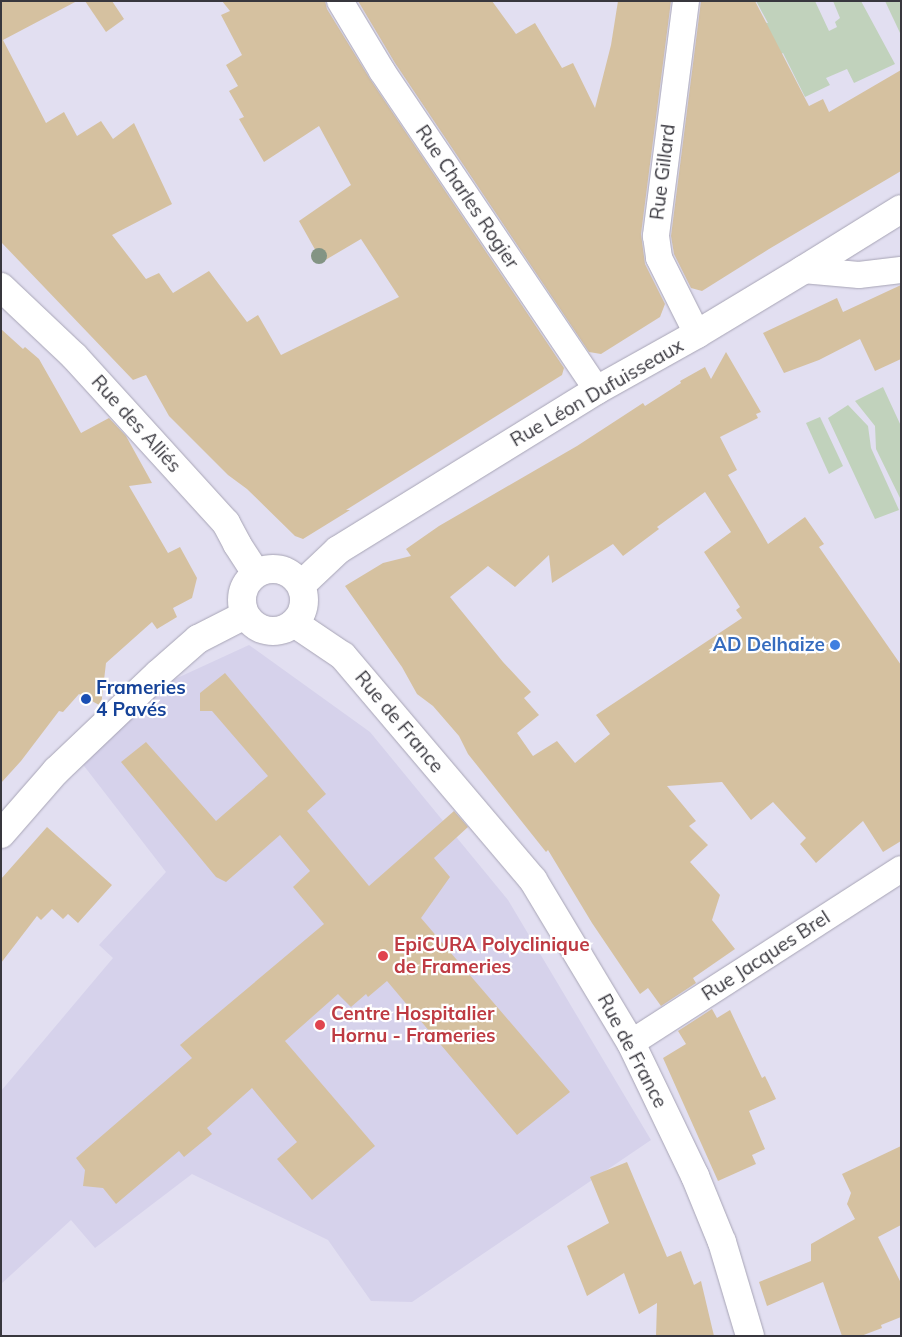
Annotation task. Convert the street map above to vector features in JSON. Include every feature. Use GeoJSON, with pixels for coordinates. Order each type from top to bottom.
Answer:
{"type":"FeatureCollection","features":[{"type":"Feature","properties":{"kind":"main road","name":"Rue Léon Dufuisseaux"},"geometry":{"type":"LineString","coordinates":[[301,585],[338,550],[597,390],[698,334],[901,209]]}},
{"type":"Feature","properties":{"kind":"main road","name":"Rue des Alliés"},"geometry":{"type":"LineString","coordinates":[[1,287],[74,356],[226,523],[256,573]]}},
{"type":"Feature","properties":{"kind":"main road"},"geometry":{"type":"LineString","coordinates":[[275,568],[294,576],[301,585],[304,603],[302,614],[294,623],[278,631],[268,631],[259,628],[245,615],[242,597],[244,587],[256,573],[275,568]]}},
{"type":"Feature","properties":{"kind":"main road"},"geometry":{"type":"LineString","coordinates":[[1,834],[56,771],[158,674],[198,639],[245,615]]}},
{"type":"Feature","properties":{"kind":"main road","name":"Rue de France"},"geometry":{"type":"LineString","coordinates":[[294,623],[343,656],[533,880],[632,1043],[695,1176],[722,1242],[750,1336]]}},
{"type":"Feature","properties":{"kind":"street","name":"Rue Charles Rogier"},"geometry":{"type":"LineString","coordinates":[[340,1],[382,71],[597,390]]}},
{"type":"Feature","properties":{"kind":"street","name":"Rue Gillard"},"geometry":{"type":"LineString","coordinates":[[686,1],[656,236],[659,258],[698,334]]}},
{"type":"Feature","properties":{"kind":"street"},"geometry":{"type":"LineString","coordinates":[[803,270],[859,275],[901,270]]}},
{"type":"Feature","properties":{"kind":"street","name":"Rue Jacques Brel"},"geometry":{"type":"LineString","coordinates":[[632,1043],[901,869]]}},
{"type":"Feature","properties":{"kind":"shaded area","name":"Centre Hospitalier Hornu - Frameries"},"geometry":{"type":"Polygon","coordinates":[[[249,645],[370,732],[508,900],[651,1140],[412,1302],[371,1301],[328,1240],[192,1174],[95,1248],[71,1220],[1,1284],[1,1091],[113,958],[99,945],[166,872],[81,762],[162,685],[249,645]]]}},
{"type":"Feature","properties":{"kind":"green space"},"geometry":{"type":"Polygon","coordinates":[[[756,1],[815,1],[829,31],[837,27],[835,22],[840,18],[833,1],[861,1],[895,64],[854,83],[847,69],[826,78],[830,85],[805,97],[783,53],[765,63],[745,20],[768,23],[756,1]]]}},
{"type":"Feature","properties":{"kind":"green space"},"geometry":{"type":"Polygon","coordinates":[[[885,1],[901,1],[901,35],[885,1]]]}},
{"type":"Feature","properties":{"kind":"green space"},"geometry":{"type":"Polygon","coordinates":[[[883,387],[901,426],[901,500],[876,449],[875,426],[855,401],[883,387]]]}},
{"type":"Feature","properties":{"kind":"green space"},"geometry":{"type":"Polygon","coordinates":[[[848,405],[868,426],[871,448],[899,510],[875,519],[828,418],[848,405]]]}},
{"type":"Feature","properties":{"kind":"green space"},"geometry":{"type":"Polygon","coordinates":[[[820,417],[843,466],[829,474],[806,423],[820,417]]]}},
{"type":"Feature","properties":{"kind":"building"},"geometry":{"type":"Polygon","coordinates":[[[1,1],[77,1],[3,40],[46,123],[64,112],[77,136],[101,121],[113,139],[134,123],[172,204],[112,235],[146,279],[159,273],[173,293],[209,271],[247,322],[258,315],[281,355],[399,297],[361,239],[322,262],[299,221],[351,185],[319,126],[264,162],[239,119],[244,117],[229,91],[238,86],[226,65],[242,55],[221,15],[230,11],[222,1],[325,1],[327,9],[370,79],[564,368],[562,375],[303,539],[295,536],[247,489],[228,475],[169,416],[146,375],[133,380],[1,242],[1,1]]]}},
{"type":"Feature","properties":{"kind":"building"},"geometry":{"type":"Polygon","coordinates":[[[85,1],[112,1],[124,19],[106,32],[85,1]]]}},
{"type":"Feature","properties":{"kind":"building"},"geometry":{"type":"Polygon","coordinates":[[[358,1],[492,1],[516,34],[535,23],[562,68],[573,63],[595,108],[611,45],[618,1],[671,1],[641,234],[645,264],[665,304],[660,317],[601,354],[589,352],[395,63],[358,1]]]}},
{"type":"Feature","properties":{"kind":"building"},"geometry":{"type":"Polygon","coordinates":[[[701,1],[755,1],[809,106],[823,99],[829,112],[901,70],[901,171],[702,291],[691,288],[674,254],[671,236],[701,1]]]}},
{"type":"Feature","properties":{"kind":"building"},"geometry":{"type":"Polygon","coordinates":[[[901,285],[901,359],[875,371],[860,339],[819,360],[784,373],[763,333],[837,298],[843,312],[901,285]]]}},
{"type":"Feature","properties":{"kind":"building"},"geometry":{"type":"Polygon","coordinates":[[[1,329],[23,349],[25,347],[39,359],[81,433],[109,418],[126,436],[152,483],[129,486],[168,553],[180,547],[197,578],[192,598],[173,608],[177,617],[157,629],[152,622],[106,663],[101,706],[79,694],[63,712],[59,711],[21,761],[1,783],[1,329]]]}},
{"type":"Feature","properties":{"kind":"building"},"geometry":{"type":"Polygon","coordinates":[[[726,352],[761,412],[756,414],[758,418],[720,437],[737,470],[728,475],[768,544],[805,517],[824,544],[819,547],[901,665],[901,841],[883,852],[863,821],[816,863],[800,844],[806,838],[773,802],[751,820],[722,782],[667,786],[696,821],[689,826],[708,845],[690,862],[720,895],[712,920],[735,949],[693,978],[696,983],[661,1006],[648,988],[640,994],[592,923],[548,850],[546,852],[468,754],[459,736],[433,706],[417,694],[402,667],[345,586],[383,563],[411,556],[406,549],[439,526],[577,446],[643,403],[645,406],[681,383],[680,381],[705,367],[711,379],[726,352]],[[705,492],[657,527],[659,529],[623,556],[613,544],[552,583],[549,555],[515,587],[488,566],[450,597],[503,662],[531,692],[524,698],[539,715],[517,733],[533,756],[557,741],[575,763],[610,734],[596,715],[742,618],[736,610],[740,607],[704,552],[731,532],[705,492]]]}},
{"type":"Feature","properties":{"kind":"building","name":"EpiCURA Polyclinique de Frameries"},"geometry":{"type":"Polygon","coordinates":[[[225,673],[326,794],[307,811],[369,886],[454,811],[468,827],[434,858],[450,877],[421,918],[570,1092],[517,1135],[387,981],[368,997],[366,994],[351,1007],[338,994],[285,1041],[375,1146],[312,1200],[277,1159],[297,1142],[252,1088],[207,1128],[212,1134],[184,1157],[179,1151],[116,1204],[103,1188],[83,1186],[85,1170],[76,1158],[192,1058],[180,1045],[324,924],[293,887],[310,871],[280,835],[226,882],[216,877],[121,762],[146,742],[216,821],[268,776],[212,711],[200,711],[200,693],[225,673]]]}},
{"type":"Feature","properties":{"kind":"building"},"geometry":{"type":"Polygon","coordinates":[[[47,827],[112,885],[78,923],[68,914],[63,919],[52,909],[41,920],[37,916],[1,963],[1,879],[47,827]]]}},
{"type":"Feature","properties":{"kind":"building"},"geometry":{"type":"Polygon","coordinates":[[[712,1009],[717,1018],[730,1010],[762,1078],[765,1076],[776,1099],[749,1111],[765,1149],[752,1155],[756,1164],[718,1181],[663,1058],[686,1044],[678,1031],[712,1009]]]}},
{"type":"Feature","properties":{"kind":"building"},"geometry":{"type":"Polygon","coordinates":[[[901,1146],[901,1225],[878,1237],[901,1283],[901,1317],[881,1325],[882,1328],[861,1336],[842,1336],[823,1282],[767,1306],[759,1282],[811,1261],[811,1244],[855,1219],[847,1204],[851,1193],[842,1174],[901,1146]]]}},
{"type":"Feature","properties":{"kind":"building"},"geometry":{"type":"Polygon","coordinates":[[[627,1162],[667,1257],[681,1251],[694,1285],[701,1281],[714,1336],[656,1336],[657,1303],[639,1314],[624,1273],[587,1296],[567,1246],[609,1223],[590,1177],[627,1162]]]}},
{"type":"Feature","properties":{"kind":"place","name":"AD Delhaize"},"geometry":{"type":"Point","coordinates":[835,645]}},
{"type":"Feature","properties":{"kind":"place","name":"Frameries 4 Pavés"},"geometry":{"type":"Point","coordinates":[86,699]}},
{"type":"Feature","properties":{"kind":"place","name":"EpiCURA Polyclinique de Frameries"},"geometry":{"type":"Point","coordinates":[383,956]}},
{"type":"Feature","properties":{"kind":"place","name":"Centre Hospitalier Hornu - Frameries"},"geometry":{"type":"Point","coordinates":[320,1025]}}]}
